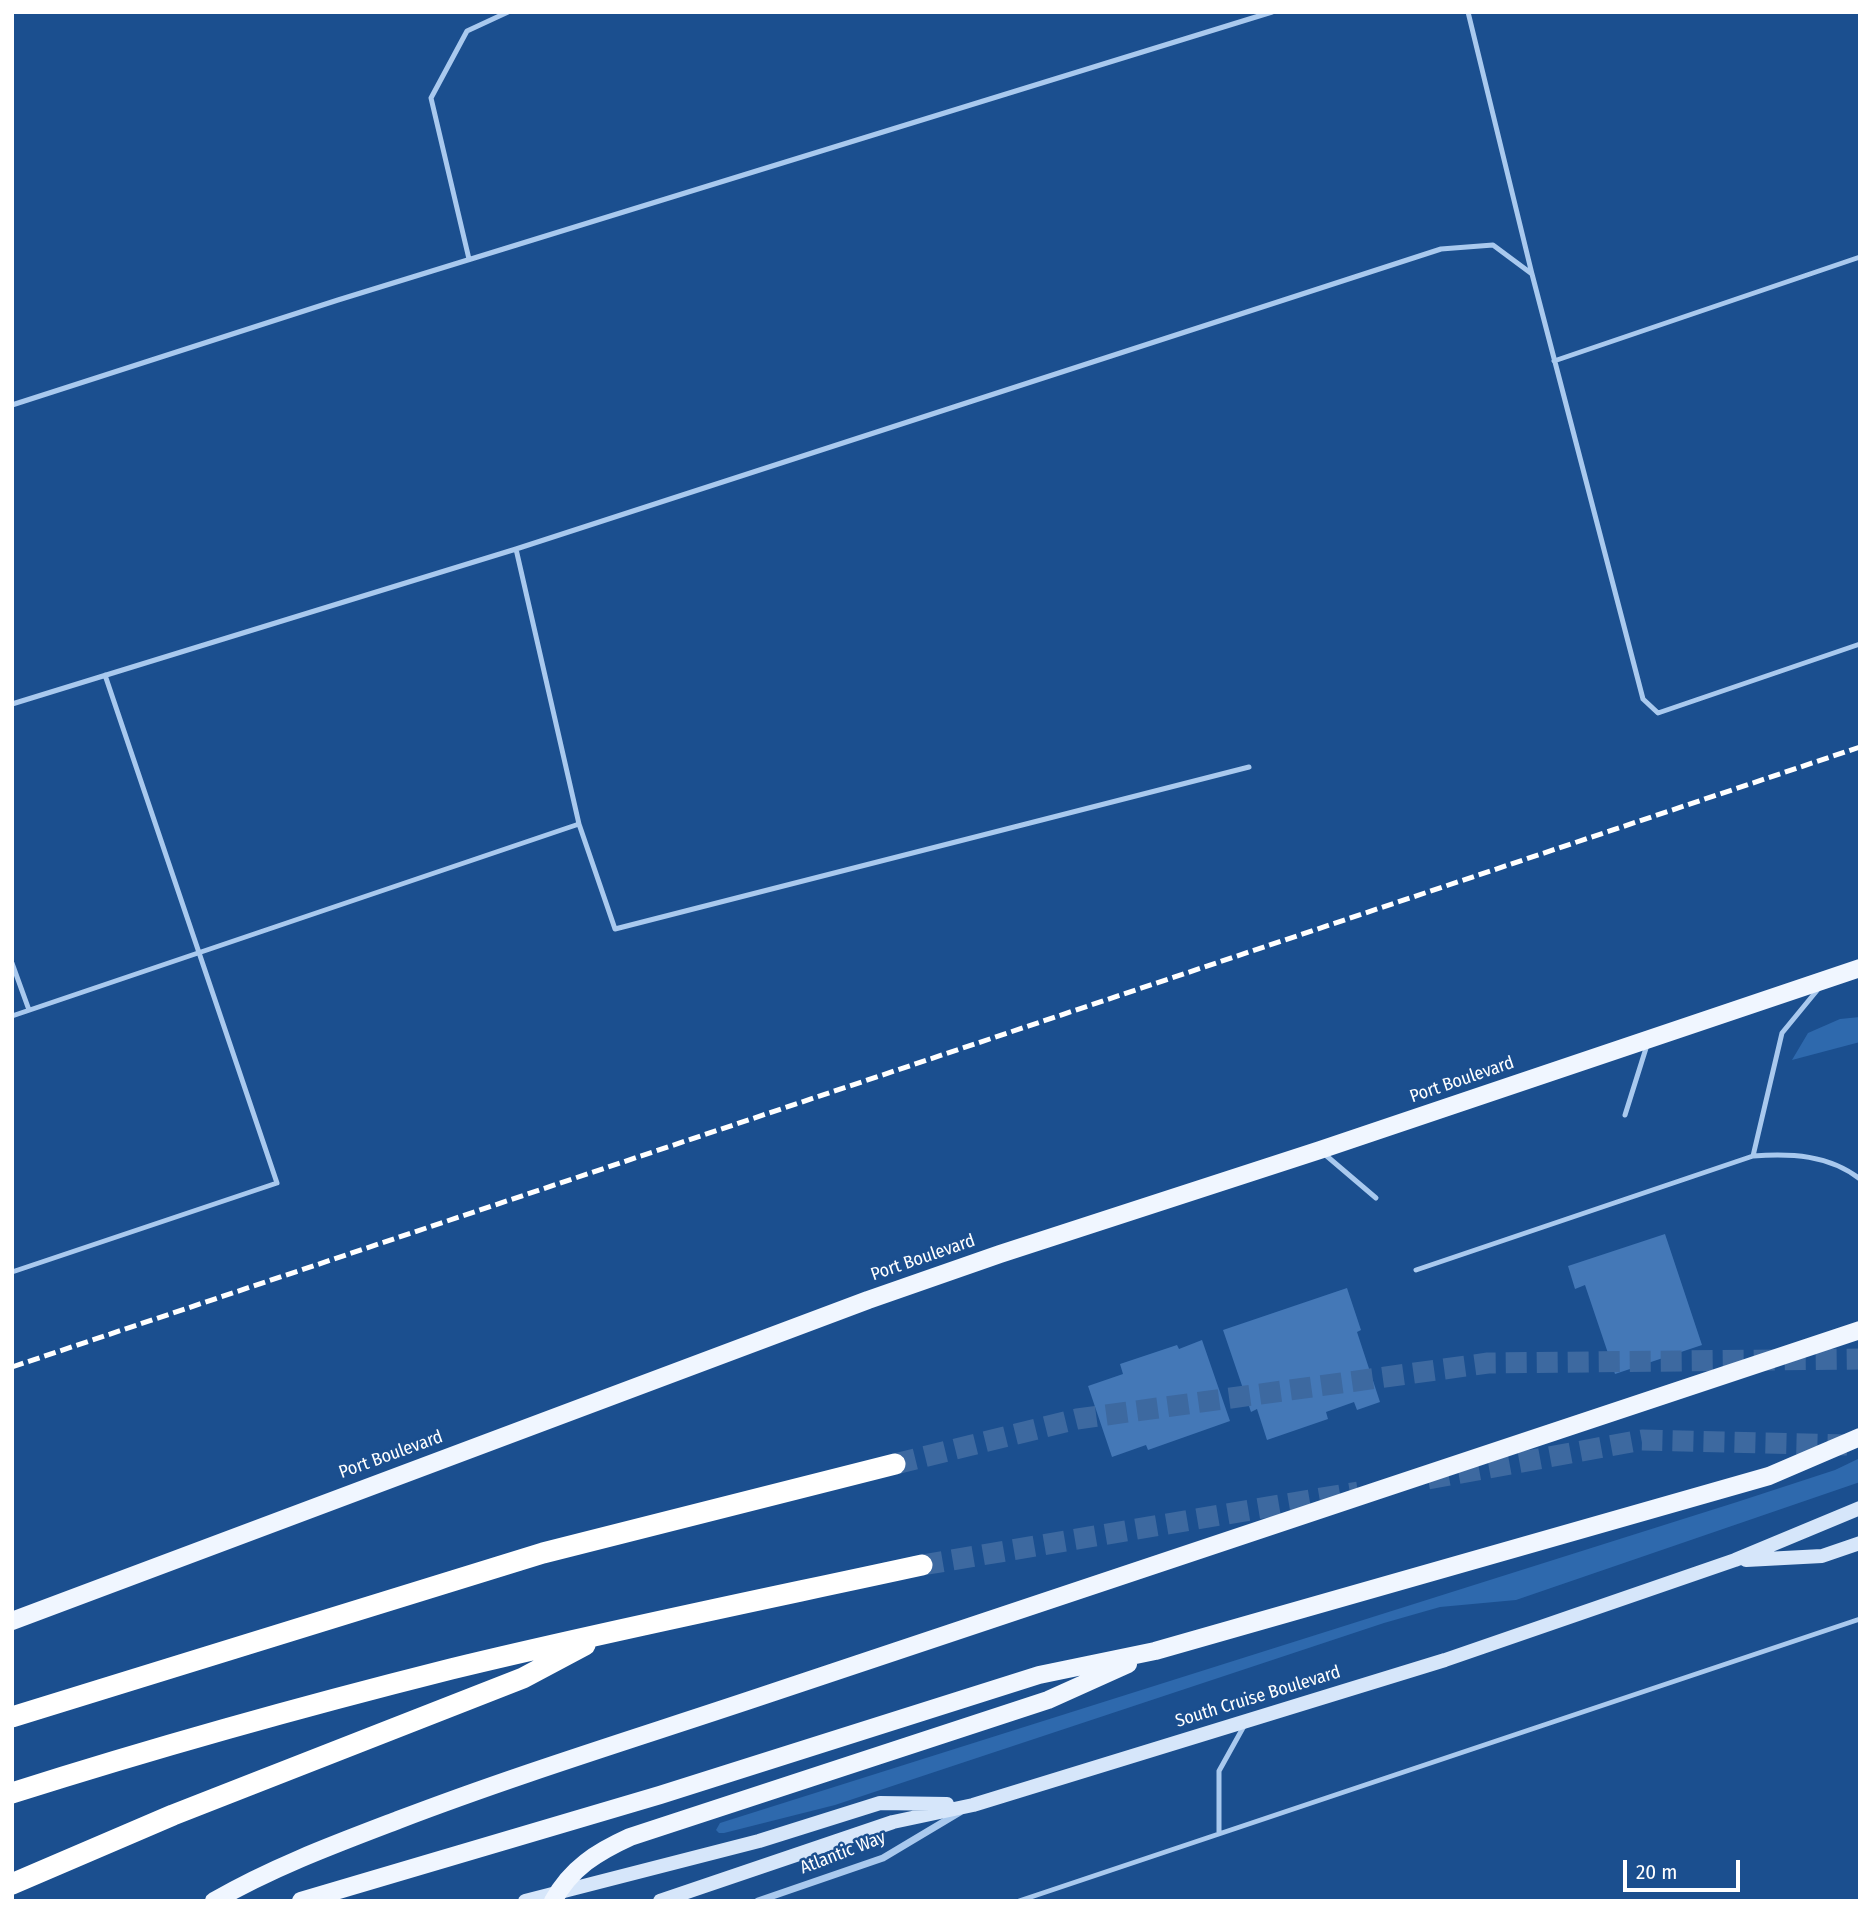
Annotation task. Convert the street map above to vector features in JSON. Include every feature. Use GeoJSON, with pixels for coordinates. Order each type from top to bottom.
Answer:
{"type":"FeatureCollection","features":[{"type":"Feature","properties":{"kind":"highway"},"geometry":{"type":"LineString","coordinates":[[12,1717],[543,1553],[895,1464]]}},
{"type":"Feature","properties":{"kind":"highway"},"geometry":{"type":"LineString","coordinates":[[12,1793],[123,1758],[423,1677],[610,1632],[922,1565]]}},
{"type":"Feature","properties":{"kind":"highway"},"geometry":{"type":"LineString","coordinates":[[12,1884],[173,1815],[523,1678],[610,1632]]}},
{"type":"Feature","properties":{"kind":"main road","name":"Port Boulevard"},"geometry":{"type":"LineString","coordinates":[[12,1621],[868,1300],[1860,968]]}},
{"type":"Feature","properties":{"kind":"main road"},"geometry":{"type":"LineString","coordinates":[[1825,980],[1860,981]]}},
{"type":"Feature","properties":{"kind":"main road"},"geometry":{"type":"LineString","coordinates":[[214,1901],[250,1880],[317,1850],[501,1781],[1484,1457],[1860,1330]]}},
{"type":"Feature","properties":{"kind":"main road"},"geometry":{"type":"LineString","coordinates":[[301,1901],[660,1795],[1039,1675],[1155,1651],[1769,1476],[1860,1437]]}},
{"type":"Feature","properties":{"kind":"main road"},"geometry":{"type":"LineString","coordinates":[[555,1896],[576,1869],[598,1852],[630,1837],[1048,1700],[1155,1651]]}},
{"type":"Feature","properties":{"kind":"street","name":"South Cruise Boulevard"},"geometry":{"type":"LineString","coordinates":[[660,1901],[893,1822],[973,1805],[1445,1660],[1735,1560],[1860,1507]]}},
{"type":"Feature","properties":{"kind":"street"},"geometry":{"type":"LineString","coordinates":[[1735,1560],[1822,1556],[1860,1543]]}},
{"type":"Feature","properties":{"kind":"street"},"geometry":{"type":"LineString","coordinates":[[525,1901],[555,1896],[758,1841],[880,1803],[973,1805]]}},
{"type":"Feature","properties":{"kind":"street","name":"Atlantic Way"},"geometry":{"type":"LineString","coordinates":[[758,1901],[883,1858],[973,1805]]}},
{"type":"Feature","properties":{"kind":"lane"},"geometry":{"type":"LineString","coordinates":[[469,259],[431,98],[467,31],[508,12]]}},
{"type":"Feature","properties":{"kind":"lane"},"geometry":{"type":"LineString","coordinates":[[12,405],[469,259],[1272,12]]}},
{"type":"Feature","properties":{"kind":"lane"},"geometry":{"type":"LineString","coordinates":[[1468,12],[1554,361],[1643,699],[1658,713],[1860,643]]}},
{"type":"Feature","properties":{"kind":"lane"},"geometry":{"type":"LineString","coordinates":[[12,704],[516,550],[1441,249],[1493,245],[1532,274]]}},
{"type":"Feature","properties":{"kind":"lane"},"geometry":{"type":"LineString","coordinates":[[1554,361],[1860,257]]}},
{"type":"Feature","properties":{"kind":"lane"},"geometry":{"type":"LineString","coordinates":[[516,550],[579,824],[615,929],[1249,767]]}},
{"type":"Feature","properties":{"kind":"lane"},"geometry":{"type":"LineString","coordinates":[[12,1272],[277,1183],[105,676]]}},
{"type":"Feature","properties":{"kind":"lane"},"geometry":{"type":"LineString","coordinates":[[12,1016],[579,824]]}},
{"type":"Feature","properties":{"kind":"lane"},"geometry":{"type":"LineString","coordinates":[[12,963],[29,1010]]}},
{"type":"Feature","properties":{"kind":"lane"},"geometry":{"type":"LineString","coordinates":[[1753,1156],[1782,1033],[1825,980]]}},
{"type":"Feature","properties":{"kind":"lane"},"geometry":{"type":"LineString","coordinates":[[1625,1115],[1649,1038]]}},
{"type":"Feature","properties":{"kind":"lane"},"geometry":{"type":"LineString","coordinates":[[1320,1150],[1376,1198]]}},
{"type":"Feature","properties":{"kind":"lane"},"geometry":{"type":"LineString","coordinates":[[1416,1270],[1753,1156],[1806,1156],[1833,1163],[1860,1179]]}},
{"type":"Feature","properties":{"kind":"lane"},"geometry":{"type":"LineString","coordinates":[[1019,1901],[1860,1619]]}},
{"type":"Feature","properties":{"kind":"lane"},"geometry":{"type":"LineString","coordinates":[[1219,1833],[1219,1771],[1247,1720]]}},
{"type":"Feature","properties":{"kind":"lane"},"geometry":{"type":"LineString","coordinates":[[783,1892],[789,1901]]}},
{"type":"Feature","properties":{"kind":"shaded area"},"geometry":{"type":"Polygon","coordinates":[[[1860,1017],[1860,1042],[1792,1060],[1808,1033],[1840,1019],[1860,1017]]]}},
{"type":"Feature","properties":{"kind":"shaded area"},"geometry":{"type":"Polygon","coordinates":[[[1860,1458],[1860,1482],[1516,1600],[1440,1607],[1384,1623],[835,1805],[724,1833],[716,1830],[720,1823],[1737,1502],[1835,1470],[1860,1458]]]}},
{"type":"Feature","properties":{"kind":"building"},"geometry":{"type":"Polygon","coordinates":[[[1665,1234],[1702,1345],[1615,1374],[1585,1285],[1575,1289],[1568,1266],[1665,1234]]]}},
{"type":"Feature","properties":{"kind":"building"},"geometry":{"type":"Polygon","coordinates":[[[1347,1288],[1361,1330],[1357,1332],[1380,1402],[1357,1410],[1354,1402],[1326,1412],[1328,1419],[1267,1440],[1257,1409],[1251,1412],[1223,1330],[1347,1288]]]}},
{"type":"Feature","properties":{"kind":"building"},"geometry":{"type":"Polygon","coordinates":[[[1202,1340],[1230,1421],[1148,1450],[1146,1445],[1112,1457],[1088,1386],[1123,1374],[1120,1364],[1177,1345],[1179,1349],[1202,1340]]]}},
{"type":"Feature","properties":{"kind":"tunnel"},"geometry":{"type":"LineString","coordinates":[[895,1464],[1077,1419],[1488,1363],[1860,1359]]}},
{"type":"Feature","properties":{"kind":"tunnel"},"geometry":{"type":"LineString","coordinates":[[1428,1479],[1642,1440],[1847,1445]]}},
{"type":"Feature","properties":{"kind":"tunnel"},"geometry":{"type":"LineString","coordinates":[[922,1565],[1358,1492]]}},
{"type":"Feature","properties":{"kind":"railway"},"geometry":{"type":"LineString","coordinates":[[12,1367],[1860,747]]}}]}
